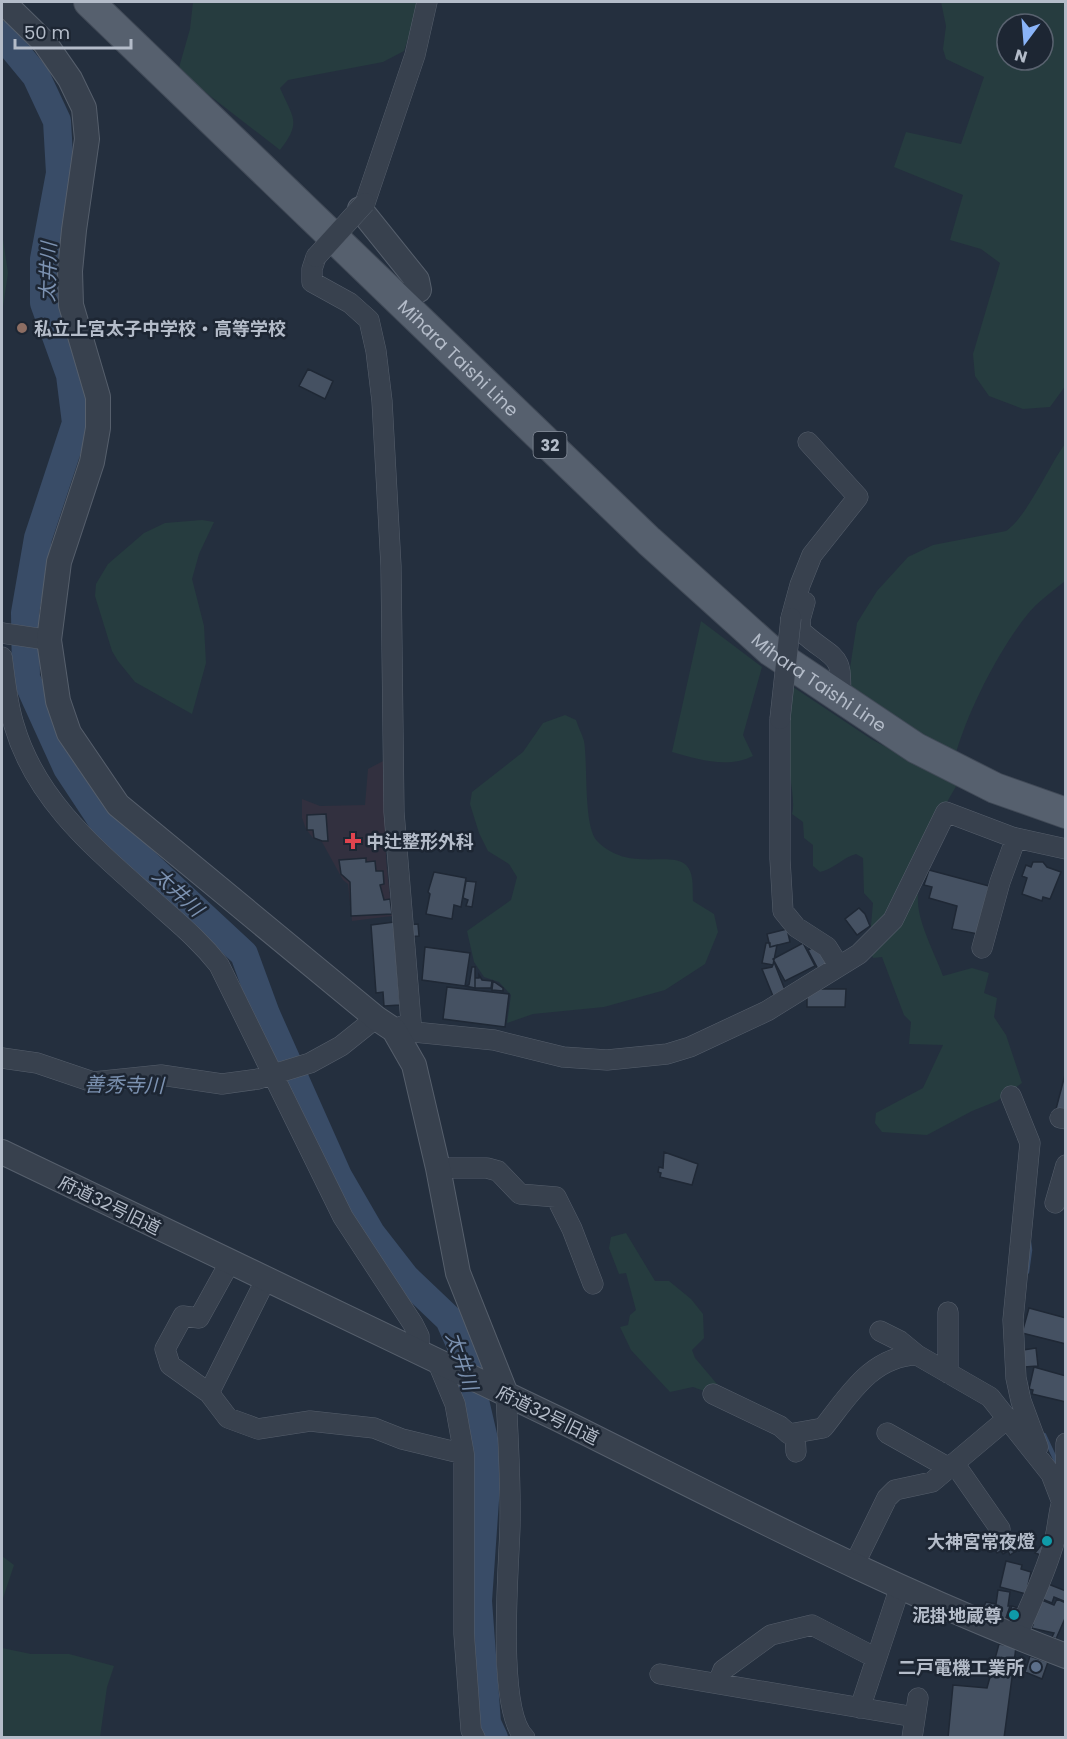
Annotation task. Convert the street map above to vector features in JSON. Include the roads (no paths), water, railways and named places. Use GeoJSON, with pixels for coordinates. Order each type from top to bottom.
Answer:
{"type":"FeatureCollection","features":[{"type":"Feature","properties":{"kind":"main road","name":"Mihara Taishi Line"},"geometry":{"type":"LineString","coordinates":[[89,2],[649,541],[771,651],[840,698],[936,758],[995,788],[1065,813]]}},
{"type":"Feature","properties":{"kind":"street"},"geometry":{"type":"LineString","coordinates":[[3,2],[45,43],[70,79],[84,108],[87,139],[71,261],[71,305],[98,397],[98,428],[92,462],[59,562],[46,640],[58,700],[69,733],[118,805],[385,1024],[414,1065],[438,1168],[458,1273],[499,1390],[510,1527],[506,1643],[514,1718],[525,1737]]}},
{"type":"Feature","properties":{"kind":"street"},"geometry":{"type":"LineString","coordinates":[[2,1058],[37,1063],[93,1082],[161,1075],[222,1084],[258,1079],[274,1072],[310,1063],[385,1024],[411,1022],[394,812],[391,566],[382,401],[369,320],[350,303],[312,282],[312,269],[316,257],[362,206],[415,55],[427,2]]}},
{"type":"Feature","properties":{"kind":"street"},"geometry":{"type":"LineString","coordinates":[[362,206],[417,280],[419,290],[398,298]]}},
{"type":"Feature","properties":{"kind":"street"},"geometry":{"type":"LineString","coordinates":[[808,442],[858,498],[813,555],[791,618],[780,720],[780,859],[783,911],[796,927],[827,948],[839,966]]}},
{"type":"Feature","properties":{"kind":"street"},"geometry":{"type":"LineString","coordinates":[[807,569],[812,574],[800,620],[801,631],[838,660],[842,668],[840,698]]}},
{"type":"Feature","properties":{"kind":"street"},"geometry":{"type":"LineString","coordinates":[[2,633],[46,640]]}},
{"type":"Feature","properties":{"kind":"street"},"geometry":{"type":"LineString","coordinates":[[2,657],[13,723],[23,752],[38,781],[59,812],[101,855],[205,947],[219,965],[274,1072],[343,1217],[413,1324],[434,1360],[455,1404],[464,1454],[464,1634],[471,1730],[475,1737]]}},
{"type":"Feature","properties":{"kind":"street"},"geometry":{"type":"LineString","coordinates":[[385,1024],[494,1040],[563,1058],[607,1060],[667,1054],[690,1047],[767,1011],[859,954],[893,920],[946,812],[1016,838],[1065,849]]}},
{"type":"Feature","properties":{"kind":"street"},"geometry":{"type":"LineString","coordinates":[[982,948],[1000,882],[1016,838]]}},
{"type":"Feature","properties":{"kind":"street"},"geometry":{"type":"LineString","coordinates":[[1011,1096],[1030,1143],[1013,1320],[1016,1378],[1041,1459]]}},
{"type":"Feature","properties":{"kind":"street","name":"府道32号旧道"},"geometry":{"type":"LineString","coordinates":[[2,1152],[499,1390],[900,1587],[1016,1638],[1065,1656]]}},
{"type":"Feature","properties":{"kind":"street"},"geometry":{"type":"LineString","coordinates":[[1055,1203],[1065,1165]]}},
{"type":"Feature","properties":{"kind":"street"},"geometry":{"type":"LineString","coordinates":[[438,1168],[488,1168],[498,1171],[520,1194],[556,1197],[573,1229],[593,1284]]}},
{"type":"Feature","properties":{"kind":"street"},"geometry":{"type":"LineString","coordinates":[[230,1262],[199,1318],[183,1316],[165,1349],[170,1365],[209,1393],[228,1418],[258,1429],[310,1421],[374,1428],[402,1438],[464,1454]]}},
{"type":"Feature","properties":{"kind":"street"},"geometry":{"type":"LineString","coordinates":[[209,1393],[266,1279]]}},
{"type":"Feature","properties":{"kind":"street"},"geometry":{"type":"LineString","coordinates":[[948,1312],[948,1373]]}},
{"type":"Feature","properties":{"kind":"street"},"geometry":{"type":"LineString","coordinates":[[880,1331],[900,1341],[917,1355],[990,1396],[1064,1491]]}},
{"type":"Feature","properties":{"kind":"street"},"geometry":{"type":"LineString","coordinates":[[713,1394],[780,1426],[796,1442],[823,1428],[861,1379],[902,1358],[917,1355]]}},
{"type":"Feature","properties":{"kind":"street"},"geometry":{"type":"LineString","coordinates":[[854,1565],[887,1498],[895,1490],[932,1482],[1008,1418]]}},
{"type":"Feature","properties":{"kind":"street"},"geometry":{"type":"LineString","coordinates":[[890,1439],[952,1466],[1000,1529]]}},
{"type":"Feature","properties":{"kind":"street"},"geometry":{"type":"LineString","coordinates":[[1016,1638],[1052,1552],[1064,1491],[1065,1443]]}},
{"type":"Feature","properties":{"kind":"street"},"geometry":{"type":"LineString","coordinates":[[860,1708],[900,1587]]}},
{"type":"Feature","properties":{"kind":"street"},"geometry":{"type":"LineString","coordinates":[[718,1683],[723,1670],[771,1635],[812,1625],[876,1658]]}},
{"type":"Feature","properties":{"kind":"street"},"geometry":{"type":"LineString","coordinates":[[660,1674],[860,1708],[916,1708],[912,1737]]}},
{"type":"Feature","properties":{"kind":"waterway","name":"太井川"},"geometry":{"type":"LineString","coordinates":[[2,35],[36,76],[57,121],[60,173],[44,259],[44,303],[70,375],[76,423],[38,538],[25,613],[26,678],[67,768],[104,824],[244,954],[266,1014],[338,1176],[371,1233],[406,1278],[449,1319],[464,1353],[488,1457],[478,1601],[487,1723],[494,1738]]}},
{"type":"Feature","properties":{"kind":"waterway"},"geometry":{"type":"LineString","coordinates":[[1027,1272],[1029,1242]]}},
{"type":"Feature","properties":{"kind":"waterway"},"geometry":{"type":"LineString","coordinates":[[1044,1435],[1058,1465]]}},
{"type":"Feature","properties":{"kind":"place","name":"私立上宮太子中学校・高等学校"},"geometry":{"type":"Point","coordinates":[22,328]}},
{"type":"Feature","properties":{"kind":"place","name":"中辻整形外科"},"geometry":{"type":"Point","coordinates":[353,841]}},
{"type":"Feature","properties":{"kind":"place","name":"大神宮常夜燈"},"geometry":{"type":"Point","coordinates":[1047,1541]}},
{"type":"Feature","properties":{"kind":"place","name":"泥掛地蔵尊"},"geometry":{"type":"Point","coordinates":[1014,1615]}},
{"type":"Feature","properties":{"kind":"place","name":"二戸電機工業所"},"geometry":{"type":"Point","coordinates":[1036,1667]}},
{"type":"Feature","properties":{"kind":"water label","name":"善秀寺川"},"geometry":{"type":"Point","coordinates":[124,1085]}}]}
